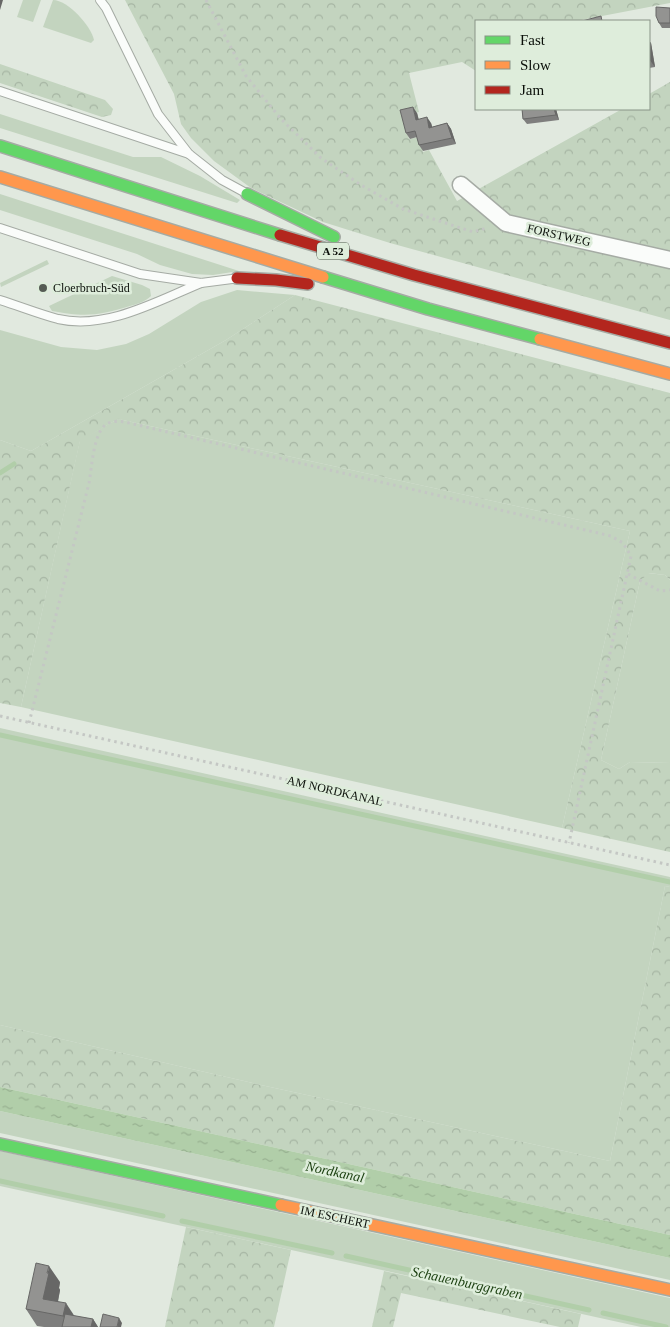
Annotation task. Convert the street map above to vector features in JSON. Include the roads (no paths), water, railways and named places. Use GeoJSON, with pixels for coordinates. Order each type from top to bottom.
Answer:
{"type":"FeatureCollection","features":[{"type":"Feature","properties":{"kind":"main road","name":"A 52"},"geometry":{"type":"LineString","coordinates":[[0,146],[414,275],[670,343]]}},
{"type":"Feature","properties":{"kind":"main road","name":"A 52"},"geometry":{"type":"LineString","coordinates":[[0,177],[428,309],[670,374]]}},
{"type":"Feature","properties":{"kind":"main road"},"geometry":{"type":"LineString","coordinates":[[247,194],[414,275]]}},
{"type":"Feature","properties":{"kind":"main road"},"geometry":{"type":"LineString","coordinates":[[238,278],[319,285],[428,309]]}},
{"type":"Feature","properties":{"kind":"main road","name":"IM ESCHERT"},"geometry":{"type":"LineString","coordinates":[[0,1144],[670,1290]]}},
{"type":"Feature","properties":{"kind":"street","name":"FORSTWEG"},"geometry":{"type":"LineString","coordinates":[[460,185],[506,222],[670,260]]}},
{"type":"Feature","properties":{"kind":"lane"},"geometry":{"type":"LineString","coordinates":[[100,0],[106,8],[158,114],[189,154],[222,180],[247,194]]}},
{"type":"Feature","properties":{"kind":"lane"},"geometry":{"type":"LineString","coordinates":[[0,91],[189,154]]}},
{"type":"Feature","properties":{"kind":"lane"},"geometry":{"type":"LineString","coordinates":[[0,228],[140,274],[201,283]]}},
{"type":"Feature","properties":{"kind":"lane"},"geometry":{"type":"LineString","coordinates":[[0,300],[60,319],[85,321],[112,318],[201,283],[238,278]]}},
{"type":"Feature","properties":{"kind":"water","name":"Nordkanal"},"geometry":{"type":"Polygon","coordinates":[[[0,1087],[670,1235],[670,1258],[0,1111],[0,1087]]]}},
{"type":"Feature","properties":{"kind":"waterway"},"geometry":{"type":"LineString","coordinates":[[0,473],[14,464]]}},
{"type":"Feature","properties":{"kind":"waterway"},"geometry":{"type":"LineString","coordinates":[[0,735],[670,882]]}},
{"type":"Feature","properties":{"kind":"waterway","name":"Schauenburggraben"},"geometry":{"type":"LineString","coordinates":[[0,1181],[163,1216]]}},
{"type":"Feature","properties":{"kind":"waterway","name":"Schauenburggraben"},"geometry":{"type":"LineString","coordinates":[[182,1221],[332,1253]]}},
{"type":"Feature","properties":{"kind":"waterway","name":"Schauenburggraben"},"geometry":{"type":"LineString","coordinates":[[346,1256],[589,1310]]}},
{"type":"Feature","properties":{"kind":"waterway","name":"Schauenburggraben"},"geometry":{"type":"LineString","coordinates":[[603,1313],[666,1327]]}},
{"type":"Feature","properties":{"kind":"place","name":"Cloerbruch-Süd"},"geometry":{"type":"Point","coordinates":[43,288]}}]}
